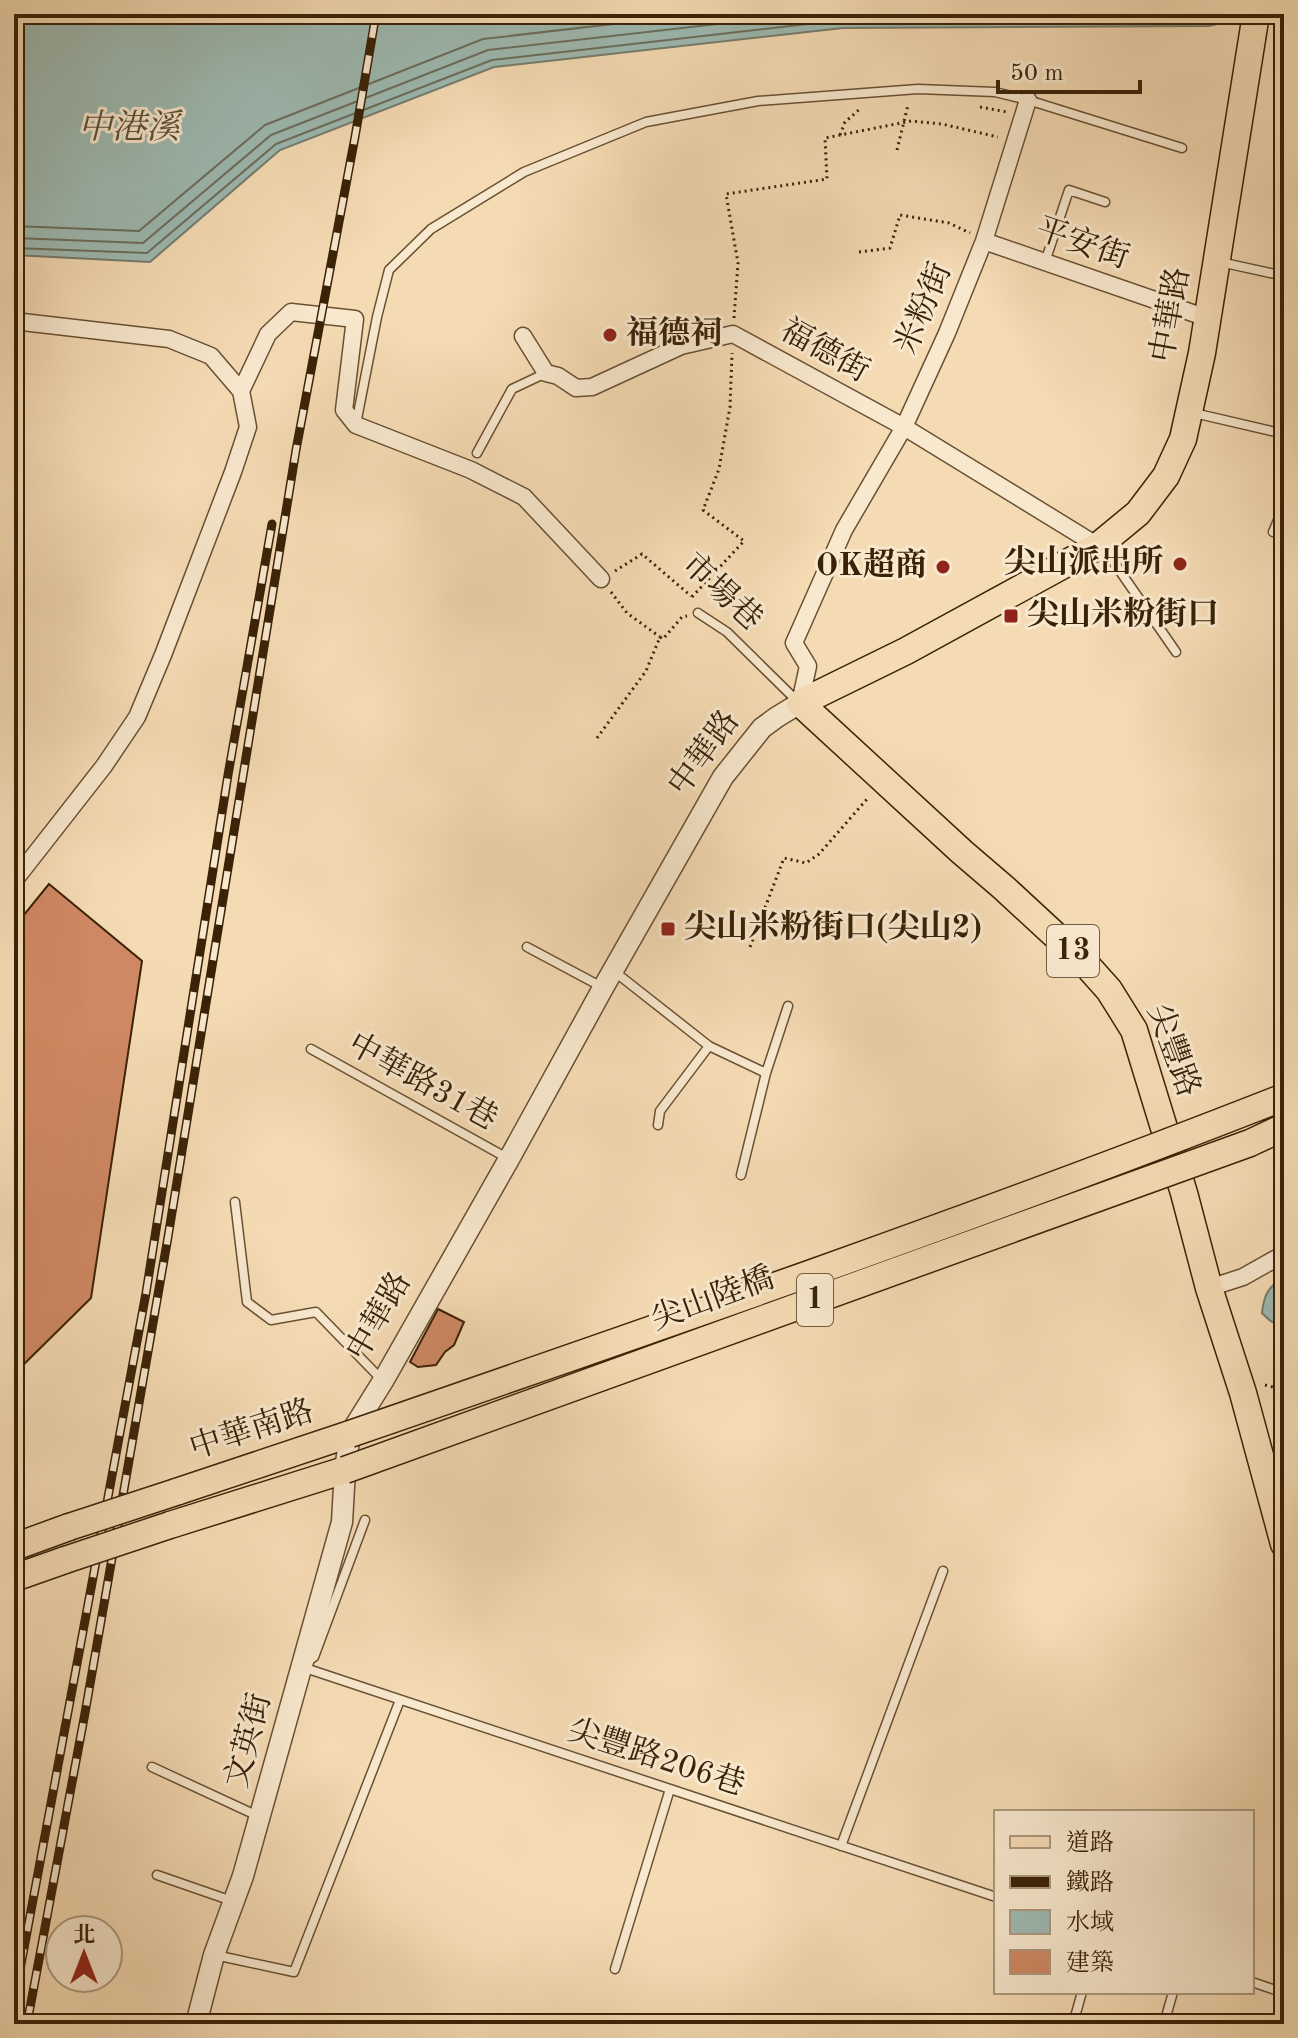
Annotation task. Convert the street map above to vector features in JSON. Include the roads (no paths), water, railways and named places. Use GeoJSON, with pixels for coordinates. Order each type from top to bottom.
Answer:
{"type":"FeatureCollection","features":[{"type":"Feature","properties":{"kind":"main road","name":"中華路"},"geometry":{"type":"LineString","coordinates":[[800,703],[933,636],[1098,546],[1138,513],[1166,476],[1183,439],[1189,411],[1256,14]]}},
{"type":"Feature","properties":{"kind":"main road","name":"尖豐路"},"geometry":{"type":"LineString","coordinates":[[800,703],[1084,962],[1109,990],[1134,1030],[1243,1393],[1284,1544]]}},
{"type":"Feature","properties":{"kind":"main road","name":"尖山陸橋"},"geometry":{"type":"LineString","coordinates":[[350,1434],[748,1296],[1123,1160],[1284,1097]]}},
{"type":"Feature","properties":{"kind":"main road","name":"尖山陸橋"},"geometry":{"type":"LineString","coordinates":[[345,1470],[1250,1143],[1284,1127]]}},
{"type":"Feature","properties":{"kind":"main road","name":"中華南路"},"geometry":{"type":"LineString","coordinates":[[14,1547],[350,1434]]}},
{"type":"Feature","properties":{"kind":"main road","name":"中華南路"},"geometry":{"type":"LineString","coordinates":[[14,1578],[345,1470]]}},
{"type":"Feature","properties":{"kind":"street","name":"米粉街"},"geometry":{"type":"LineString","coordinates":[[800,703],[808,666],[794,643],[844,530],[904,427],[947,333],[984,241],[1028,100]]}},
{"type":"Feature","properties":{"kind":"street","name":"平安街"},"geometry":{"type":"LineString","coordinates":[[984,241],[1207,318]]}},
{"type":"Feature","properties":{"kind":"street"},"geometry":{"type":"LineString","coordinates":[[241,391],[268,334],[291,312],[355,319],[344,410],[356,425],[471,470],[524,497],[601,579]]}},
{"type":"Feature","properties":{"kind":"street"},"geometry":{"type":"LineString","coordinates":[[14,321],[169,339],[211,356],[241,391],[248,427],[137,717],[104,766],[14,881]]}},
{"type":"Feature","properties":{"kind":"street","name":"福德街"},"geometry":{"type":"LineString","coordinates":[[546,373],[558,376],[576,388],[592,387],[681,346],[733,334],[904,427],[1098,546]]}},
{"type":"Feature","properties":{"kind":"street"},"geometry":{"type":"LineString","coordinates":[[523,336],[546,373]]}},
{"type":"Feature","properties":{"kind":"street","name":"中華路"},"geometry":{"type":"LineString","coordinates":[[345,1470],[350,1434],[383,1381],[723,777],[762,728],[800,703]]}},
{"type":"Feature","properties":{"kind":"street"},"geometry":{"type":"LineString","coordinates":[[1209,1288],[1243,1277],[1284,1254]]}},
{"type":"Feature","properties":{"kind":"street","name":"文英街"},"geometry":{"type":"LineString","coordinates":[[196,2024],[214,1955],[260,1817],[342,1522],[345,1470]]}},
{"type":"Feature","properties":{"kind":"lane"},"geometry":{"type":"LineString","coordinates":[[356,425],[389,270],[431,229],[524,172],[646,122],[758,101],[912,89],[995,92],[1182,148]]}},
{"type":"Feature","properties":{"kind":"lane"},"geometry":{"type":"LineString","coordinates":[[1045,262],[1069,190],[1105,202]]}},
{"type":"Feature","properties":{"kind":"lane"},"geometry":{"type":"LineString","coordinates":[[1216,261],[1284,276]]}},
{"type":"Feature","properties":{"kind":"lane"},"geometry":{"type":"LineString","coordinates":[[477,453],[512,389],[546,373]]}},
{"type":"Feature","properties":{"kind":"lane"},"geometry":{"type":"LineString","coordinates":[[1189,411],[1284,434]]}},
{"type":"Feature","properties":{"kind":"lane"},"geometry":{"type":"LineString","coordinates":[[1273,532],[1284,506]]}},
{"type":"Feature","properties":{"kind":"lane"},"geometry":{"type":"LineString","coordinates":[[1098,546],[1106,551],[1176,652]]}},
{"type":"Feature","properties":{"kind":"lane","name":"市場巷"},"geometry":{"type":"LineString","coordinates":[[698,613],[727,632],[800,703]]}},
{"type":"Feature","properties":{"kind":"lane"},"geometry":{"type":"LineString","coordinates":[[527,947],[608,979],[709,1046],[766,1073]]}},
{"type":"Feature","properties":{"kind":"lane"},"geometry":{"type":"LineString","coordinates":[[741,1175],[766,1073],[788,1006]]}},
{"type":"Feature","properties":{"kind":"lane"},"geometry":{"type":"LineString","coordinates":[[658,1125],[660,1111],[709,1046]]}},
{"type":"Feature","properties":{"kind":"lane","name":"中華路31巷"},"geometry":{"type":"LineString","coordinates":[[311,1049],[509,1159]]}},
{"type":"Feature","properties":{"kind":"lane"},"geometry":{"type":"LineString","coordinates":[[235,1202],[247,1302],[271,1320],[316,1312],[383,1381]]}},
{"type":"Feature","properties":{"kind":"lane"},"geometry":{"type":"LineString","coordinates":[[301,1667],[314,1657],[365,1520]]}},
{"type":"Feature","properties":{"kind":"lane"},"geometry":{"type":"LineString","coordinates":[[841,1846],[943,1571]]}},
{"type":"Feature","properties":{"kind":"lane","name":"尖豐路206巷"},"geometry":{"type":"LineString","coordinates":[[301,1667],[994,1896]]}},
{"type":"Feature","properties":{"kind":"lane"},"geometry":{"type":"LineString","coordinates":[[214,1955],[294,1972],[400,1700]]}},
{"type":"Feature","properties":{"kind":"lane"},"geometry":{"type":"LineString","coordinates":[[152,1767],[260,1817]]}},
{"type":"Feature","properties":{"kind":"lane"},"geometry":{"type":"LineString","coordinates":[[615,1969],[670,1789]]}},
{"type":"Feature","properties":{"kind":"lane"},"geometry":{"type":"LineString","coordinates":[[157,1875],[234,1902]]}},
{"type":"Feature","properties":{"kind":"lane"},"geometry":{"type":"LineString","coordinates":[[1254,1983],[1284,1993]]}},
{"type":"Feature","properties":{"kind":"lane"},"geometry":{"type":"LineString","coordinates":[[1073,2024],[1081,1994]]}},
{"type":"Feature","properties":{"kind":"lane"},"geometry":{"type":"LineString","coordinates":[[1164,2024],[1172,1994]]}},
{"type":"Feature","properties":{"kind":"water","name":"中港溪"},"geometry":{"type":"Polygon","coordinates":[[[14,14],[1257,14],[1209,26],[843,28],[494,67],[280,150],[150,262],[14,255],[14,14]]]}},
{"type":"Feature","properties":{"kind":"water"},"geometry":{"type":"Polygon","coordinates":[[[1284,1278],[1284,1324],[1280,1324],[1272,1322],[1262,1313],[1268,1292],[1284,1278]]]}},
{"type":"Feature","properties":{"kind":"railway"},"geometry":{"type":"LineString","coordinates":[[27,2024],[168,1237],[296,450],[376,14]]}},
{"type":"Feature","properties":{"kind":"railway"},"geometry":{"type":"LineString","coordinates":[[14,2002],[146,1293],[228,775],[272,524]]}},
{"type":"Feature","properties":{"kind":"place","name":"福德祠"},"geometry":{"type":"Point","coordinates":[610,335]}},
{"type":"Feature","properties":{"kind":"place","name":"尖山派出所"},"geometry":{"type":"Point","coordinates":[1180,564]}},
{"type":"Feature","properties":{"kind":"place","name":"OK超商"},"geometry":{"type":"Point","coordinates":[943,567]}},
{"type":"Feature","properties":{"kind":"place","name":"尖山米粉街口"},"geometry":{"type":"Point","coordinates":[1011,616]}},
{"type":"Feature","properties":{"kind":"place","name":"尖山米粉街口(尖山2)"},"geometry":{"type":"Point","coordinates":[668,929]}}]}
